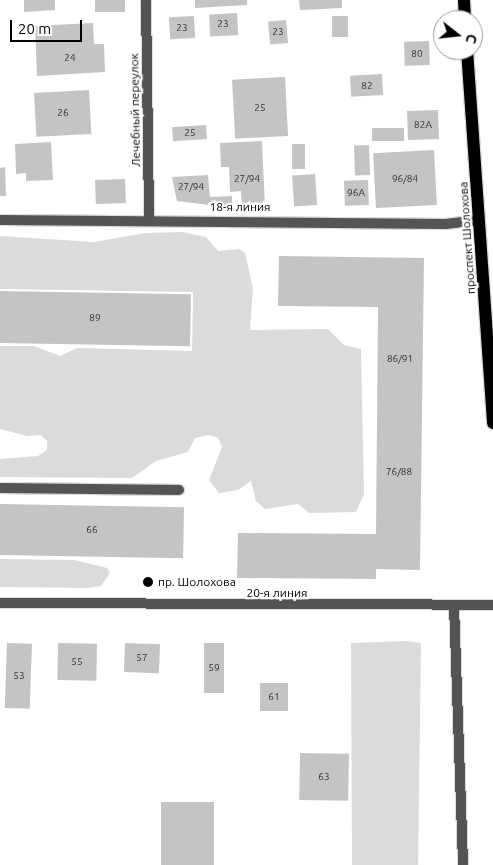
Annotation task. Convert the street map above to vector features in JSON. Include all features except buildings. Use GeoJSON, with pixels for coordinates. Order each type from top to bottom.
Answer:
{"type":"FeatureCollection","features":[{"type":"Feature","properties":{"kind":"main road","name":"проспект Шолохова"},"geometry":{"type":"LineString","coordinates":[[469,60],[493,423]]}},
{"type":"Feature","properties":{"kind":"street","name":"Лечебный переулок"},"geometry":{"type":"LineString","coordinates":[[146,0],[149,220]]}},
{"type":"Feature","properties":{"kind":"street","name":"18-я линия"},"geometry":{"type":"LineString","coordinates":[[0,220],[446,224],[479,220]]}},
{"type":"Feature","properties":{"kind":"street"},"geometry":{"type":"LineString","coordinates":[[0,488],[179,490]]}},
{"type":"Feature","properties":{"kind":"street","name":"20-я линия"},"geometry":{"type":"LineString","coordinates":[[0,603],[493,605]]}},
{"type":"Feature","properties":{"kind":"street"},"geometry":{"type":"LineString","coordinates":[[454,605],[463,865]]}},
{"type":"Feature","properties":{"kind":"shaded area"},"geometry":{"type":"Polygon","coordinates":[[[182,232],[206,237],[218,251],[240,249],[245,253],[253,289],[250,330],[328,329],[344,345],[361,349],[364,494],[356,512],[309,513],[298,504],[265,509],[256,501],[251,481],[238,490],[219,493],[209,480],[222,447],[218,438],[209,435],[195,438],[188,452],[156,461],[132,478],[0,477],[0,459],[38,456],[47,450],[47,441],[41,435],[27,436],[0,429],[0,346],[34,346],[60,356],[77,348],[192,351],[193,292],[0,289],[0,236],[94,242],[145,233],[182,232]]]}},
{"type":"Feature","properties":{"kind":"shaded area"},"geometry":{"type":"Polygon","coordinates":[[[0,559],[74,560],[107,568],[110,573],[101,586],[88,588],[0,587],[0,559]]]}},
{"type":"Feature","properties":{"kind":"shaded area"},"geometry":{"type":"Polygon","coordinates":[[[406,641],[421,643],[418,865],[352,865],[351,643],[406,641]]]}},
{"type":"Feature","properties":{"kind":"place","name":"пр. Шолохова"},"geometry":{"type":"Point","coordinates":[148,582]}}]}
